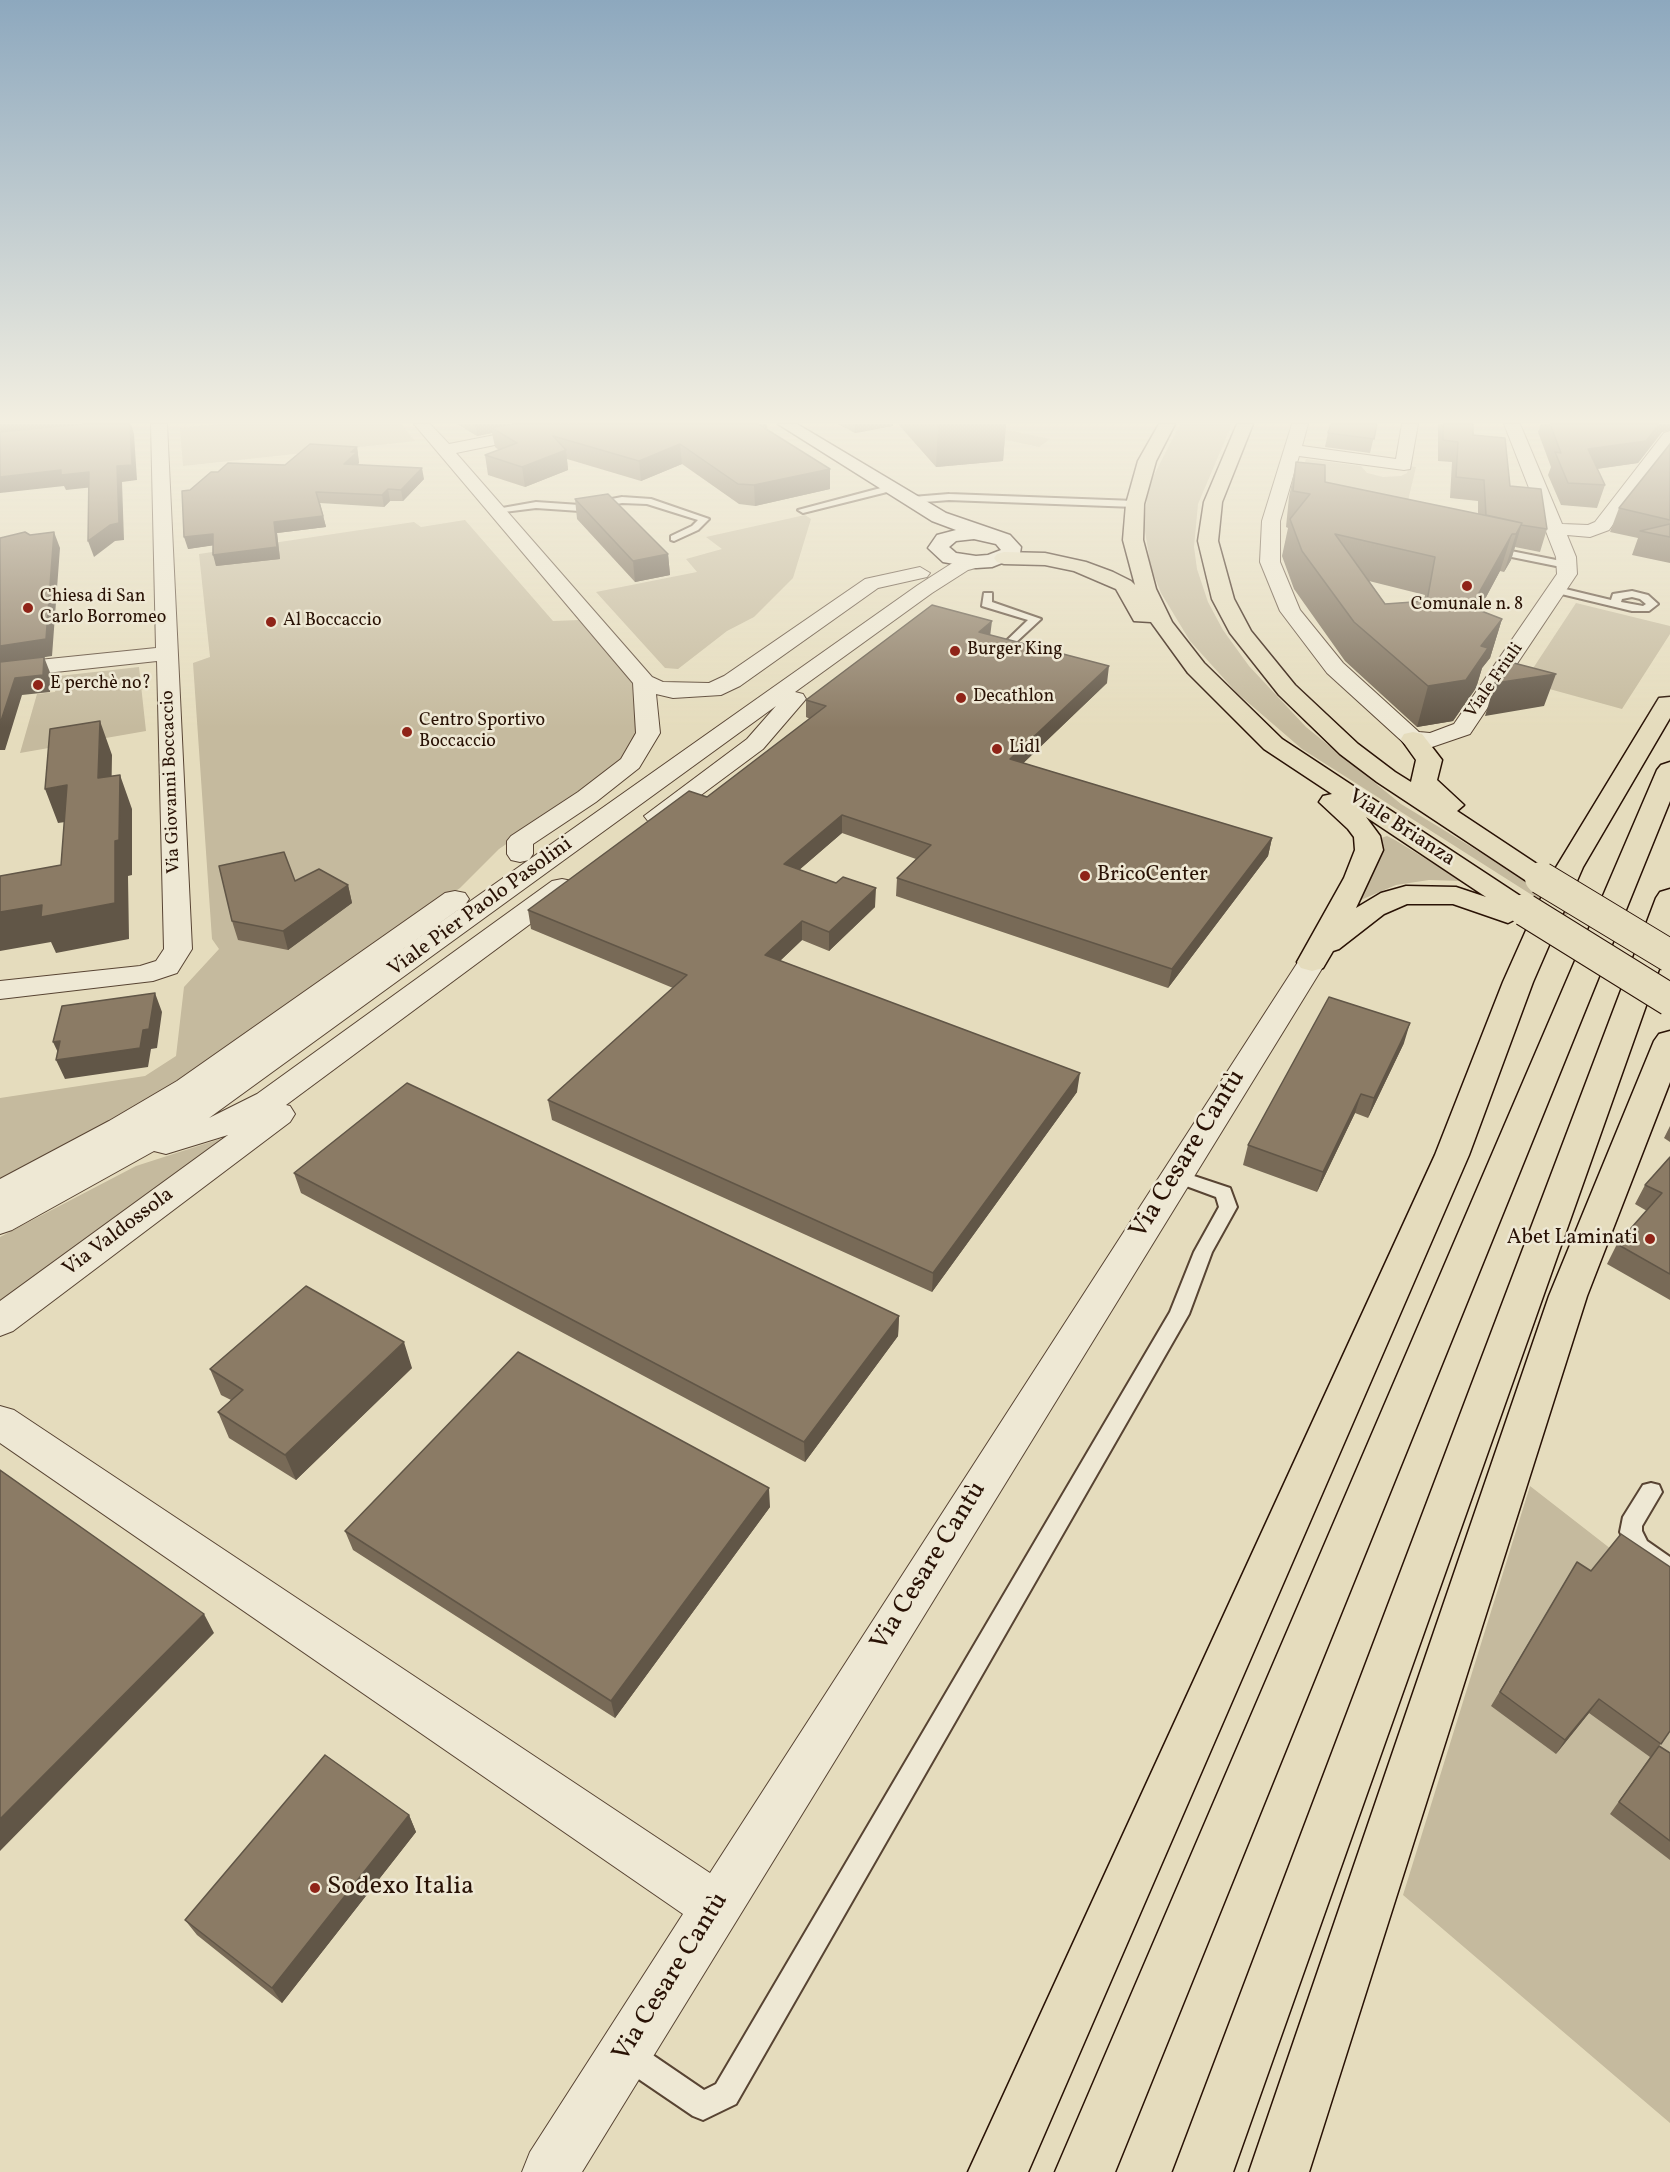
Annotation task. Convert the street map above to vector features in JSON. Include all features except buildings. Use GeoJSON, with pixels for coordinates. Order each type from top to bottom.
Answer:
{"type":"FeatureCollection","features":[{"type":"Feature","properties":{"kind":"highway"},"geometry":{"type":"LineString","coordinates":[[1134,525],[1134,540],[1146,589],[1162,623]]}},
{"type":"Feature","properties":{"kind":"highway","name":"Viale Brianza"},"geometry":{"type":"LineString","coordinates":[[1209,525],[1208,541],[1213,568],[1227,607],[1248,642],[1287,690],[1320,723],[1386,777],[1541,878],[1670,956]]}},
{"type":"Feature","properties":{"kind":"highway"},"geometry":{"type":"LineString","coordinates":[[1005,550],[1087,557],[1108,552],[1134,540]]}},
{"type":"Feature","properties":{"kind":"highway"},"geometry":{"type":"LineString","coordinates":[[1005,550],[1079,566],[1106,576],[1124,585],[1142,616],[1162,623]]}},
{"type":"Feature","properties":{"kind":"highway","name":"Viale Brianza"},"geometry":{"type":"LineString","coordinates":[[1162,623],[1196,668],[1273,744],[1523,915],[1670,1000]]}},
{"type":"Feature","properties":{"kind":"highway"},"geometry":{"type":"LineString","coordinates":[[998,2172],[1452,1155],[1518,982],[1569,867],[1667,703]]}},
{"type":"Feature","properties":{"kind":"highway"},"geometry":{"type":"LineString","coordinates":[[1413,739],[1428,755],[1428,764],[1423,779],[1427,786],[1482,827],[1541,878]]}},
{"type":"Feature","properties":{"kind":"highway"},"geometry":{"type":"LineString","coordinates":[[1273,744],[1277,760],[1358,823],[1367,836],[1369,850],[1362,870],[1312,962]]}},
{"type":"Feature","properties":{"kind":"highway"},"geometry":{"type":"LineString","coordinates":[[1085,2172],[1670,770]]}},
{"type":"Feature","properties":{"kind":"highway"},"geometry":{"type":"LineString","coordinates":[[1312,962],[1340,932],[1391,898],[1406,895],[1456,896],[1523,915]]}},
{"type":"Feature","properties":{"kind":"highway"},"geometry":{"type":"LineString","coordinates":[[1203,2172],[1670,897]]}},
{"type":"Feature","properties":{"kind":"highway"},"geometry":{"type":"LineString","coordinates":[[1632,977],[1670,1005]]}},
{"type":"Feature","properties":{"kind":"highway"},"geometry":{"type":"LineString","coordinates":[[1279,2172],[1568,1296],[1670,1041]]}},
{"type":"Feature","properties":{"kind":"street","name":"Via Giovanni Boccaccio"},"geometry":{"type":"LineString","coordinates":[[0,990],[143,975],[167,967],[175,958],[178,949],[167,653],[159,525]]}},
{"type":"Feature","properties":{"kind":"street"},"geometry":{"type":"LineString","coordinates":[[509,525],[644,682],[673,692],[713,690],[732,681],[872,583],[920,573]]}},
{"type":"Feature","properties":{"kind":"street"},"geometry":{"type":"LineString","coordinates":[[940,525],[941,544],[950,558],[976,562],[1005,550],[986,534],[962,525]]}},
{"type":"Feature","properties":{"kind":"street"},"geometry":{"type":"LineString","coordinates":[[1271,525],[1270,562],[1290,611],[1335,668],[1413,739]]}},
{"type":"Feature","properties":{"kind":"street"},"geometry":{"type":"LineString","coordinates":[[1553,525],[1566,565]]}},
{"type":"Feature","properties":{"kind":"street"},"geometry":{"type":"LineString","coordinates":[[1554,529],[1590,531],[1602,525]]}},
{"type":"Feature","properties":{"kind":"street"},"geometry":{"type":"LineString","coordinates":[[941,544],[962,534],[986,534]]}},
{"type":"Feature","properties":{"kind":"street","name":"Viale Pier Paolo Pasolini"},"geometry":{"type":"LineString","coordinates":[[0,1194],[101,1140],[188,1088],[920,573],[936,559],[941,544]]}},
{"type":"Feature","properties":{"kind":"street","name":"Viale Pier Paolo Pasolini"},"geometry":{"type":"LineString","coordinates":[[0,1221],[106,1165],[198,1110],[851,642],[949,574],[976,562]]}},
{"type":"Feature","properties":{"kind":"street","name":"Viale Friuli"},"geometry":{"type":"LineString","coordinates":[[1413,739],[1432,740],[1462,729],[1568,574],[1566,565]]}},
{"type":"Feature","properties":{"kind":"street","name":"Viale Pier Paolo Pasolini"},"geometry":{"type":"LineString","coordinates":[[632,835],[755,744],[851,642]]}},
{"type":"Feature","properties":{"kind":"street"},"geometry":{"type":"LineString","coordinates":[[0,671],[167,653]]}},
{"type":"Feature","properties":{"kind":"street","name":"Viale Pier Paolo Pasolini"},"geometry":{"type":"LineString","coordinates":[[520,854],[520,841],[587,797],[631,763],[648,733],[644,682]]}},
{"type":"Feature","properties":{"kind":"street","name":"Viale Pier Paolo Pasolini"},"geometry":{"type":"LineString","coordinates":[[106,1165],[226,1124],[268,1102],[585,870]]}},
{"type":"Feature","properties":{"kind":"street","name":"Via Cesare Cantù"},"geometry":{"type":"LineString","coordinates":[[550,2172],[1312,962]]}},
{"type":"Feature","properties":{"kind":"street","name":"Viale Pier Paolo Pasolini"},"geometry":{"type":"LineString","coordinates":[[237,1144],[345,1065],[406,1003]]}},
{"type":"Feature","properties":{"kind":"street","name":"Via Valdossola"},"geometry":{"type":"LineString","coordinates":[[0,1321],[237,1144]]}},
{"type":"Feature","properties":{"kind":"street"},"geometry":{"type":"LineString","coordinates":[[0,1422],[717,1906]]}},
{"type":"Feature","properties":{"kind":"lane"},"geometry":{"type":"LineString","coordinates":[[674,538],[698,525]]}},
{"type":"Feature","properties":{"kind":"lane"},"geometry":{"type":"LineString","coordinates":[[1482,547],[1566,565]]}},
{"type":"Feature","properties":{"kind":"lane"},"geometry":{"type":"LineString","coordinates":[[1557,590],[1632,608],[1644,609],[1653,604],[1644,597],[1632,594],[1617,596],[1616,602]]}},
{"type":"Feature","properties":{"kind":"lane"},"geometry":{"type":"LineString","coordinates":[[988,595],[986,604],[1036,619],[1007,646],[1021,654],[1033,651]]}},
{"type":"Feature","properties":{"kind":"lane"},"geometry":{"type":"LineString","coordinates":[[625,2053],[703,2106],[726,2094],[1179,1314],[1203,1251],[1228,1207],[1224,1193],[1176,1176]]}},
{"type":"Feature","properties":{"kind":"lane"},"geometry":{"type":"LineString","coordinates":[[1651,1492],[1631,1524],[1631,1532],[1639,1548],[1670,1570]]}},
{"type":"Feature","properties":{"kind":"shaded area","name":"Centro Sportivo Boccaccio"},"geometry":{"type":"Polygon","coordinates":[[[391,525],[470,525],[553,621],[580,620],[634,686],[640,733],[626,759],[598,782],[499,849],[460,888],[181,1081],[0,1182],[0,1098],[145,1076],[176,1056],[184,987],[219,949],[212,939],[193,663],[210,657],[199,554],[391,525]]]}},
{"type":"Feature","properties":{"kind":"shaded area"},"geometry":{"type":"Polygon","coordinates":[[[758,525],[809,525],[793,578],[754,617],[727,631],[678,669],[665,668],[596,592],[697,572],[686,559],[722,549],[706,537],[758,525]]]}},
{"type":"Feature","properties":{"kind":"shaded area"},"geometry":{"type":"Polygon","coordinates":[[[1144,525],[1196,525],[1194,547],[1197,569],[1208,602],[1223,630],[1249,666],[1306,727],[1401,804],[1575,910],[1565,916],[1302,749],[1237,693],[1190,641],[1161,593],[1151,568],[1144,525]]]}},
{"type":"Feature","properties":{"kind":"shaded area"},"geometry":{"type":"Polygon","coordinates":[[[1576,603],[1670,626],[1670,634],[1622,709],[1524,682],[1576,603]]]}},
{"type":"Feature","properties":{"kind":"shaded area"},"geometry":{"type":"Polygon","coordinates":[[[139,667],[146,731],[20,753],[37,694],[55,692],[59,676],[139,667]]]}},
{"type":"Feature","properties":{"kind":"shaded area"},"geometry":{"type":"Polygon","coordinates":[[[1387,836],[1462,881],[1429,880],[1396,885],[1363,899],[1347,911],[1378,851],[1381,838],[1387,836]]]}},
{"type":"Feature","properties":{"kind":"shaded area"},"geometry":{"type":"Polygon","coordinates":[[[223,1138],[0,1301],[0,1237],[136,1166],[223,1138]]]}},
{"type":"Feature","properties":{"kind":"shaded area"},"geometry":{"type":"Polygon","coordinates":[[[1530,1486],[1611,1549],[1670,1632],[1670,2123],[1403,1895],[1530,1486]]]}},
{"type":"Feature","properties":{"kind":"place","name":"Comunale n. 8"},"geometry":{"type":"Point","coordinates":[1467,586]}},
{"type":"Feature","properties":{"kind":"place","name":"Chiesa di San Carlo Borromeo"},"geometry":{"type":"Point","coordinates":[28,608]}},
{"type":"Feature","properties":{"kind":"place","name":"Al Boccaccio"},"geometry":{"type":"Point","coordinates":[271,622]}},
{"type":"Feature","properties":{"kind":"place","name":"Burger King"},"geometry":{"type":"Point","coordinates":[955,651]}},
{"type":"Feature","properties":{"kind":"place","name":"E perchè no?"},"geometry":{"type":"Point","coordinates":[38,685]}},
{"type":"Feature","properties":{"kind":"place","name":"Decathlon"},"geometry":{"type":"Point","coordinates":[961,698]}},
{"type":"Feature","properties":{"kind":"place","name":"Centro Sportivo Boccaccio"},"geometry":{"type":"Point","coordinates":[407,732]}},
{"type":"Feature","properties":{"kind":"place","name":"Lidl"},"geometry":{"type":"Point","coordinates":[997,749]}},
{"type":"Feature","properties":{"kind":"place","name":"BricoCenter"},"geometry":{"type":"Point","coordinates":[1085,876]}},
{"type":"Feature","properties":{"kind":"place","name":"Abet Laminati"},"geometry":{"type":"Point","coordinates":[1650,1239]}},
{"type":"Feature","properties":{"kind":"place","name":"Sodexo Italia"},"geometry":{"type":"Point","coordinates":[315,1888]}}]}
